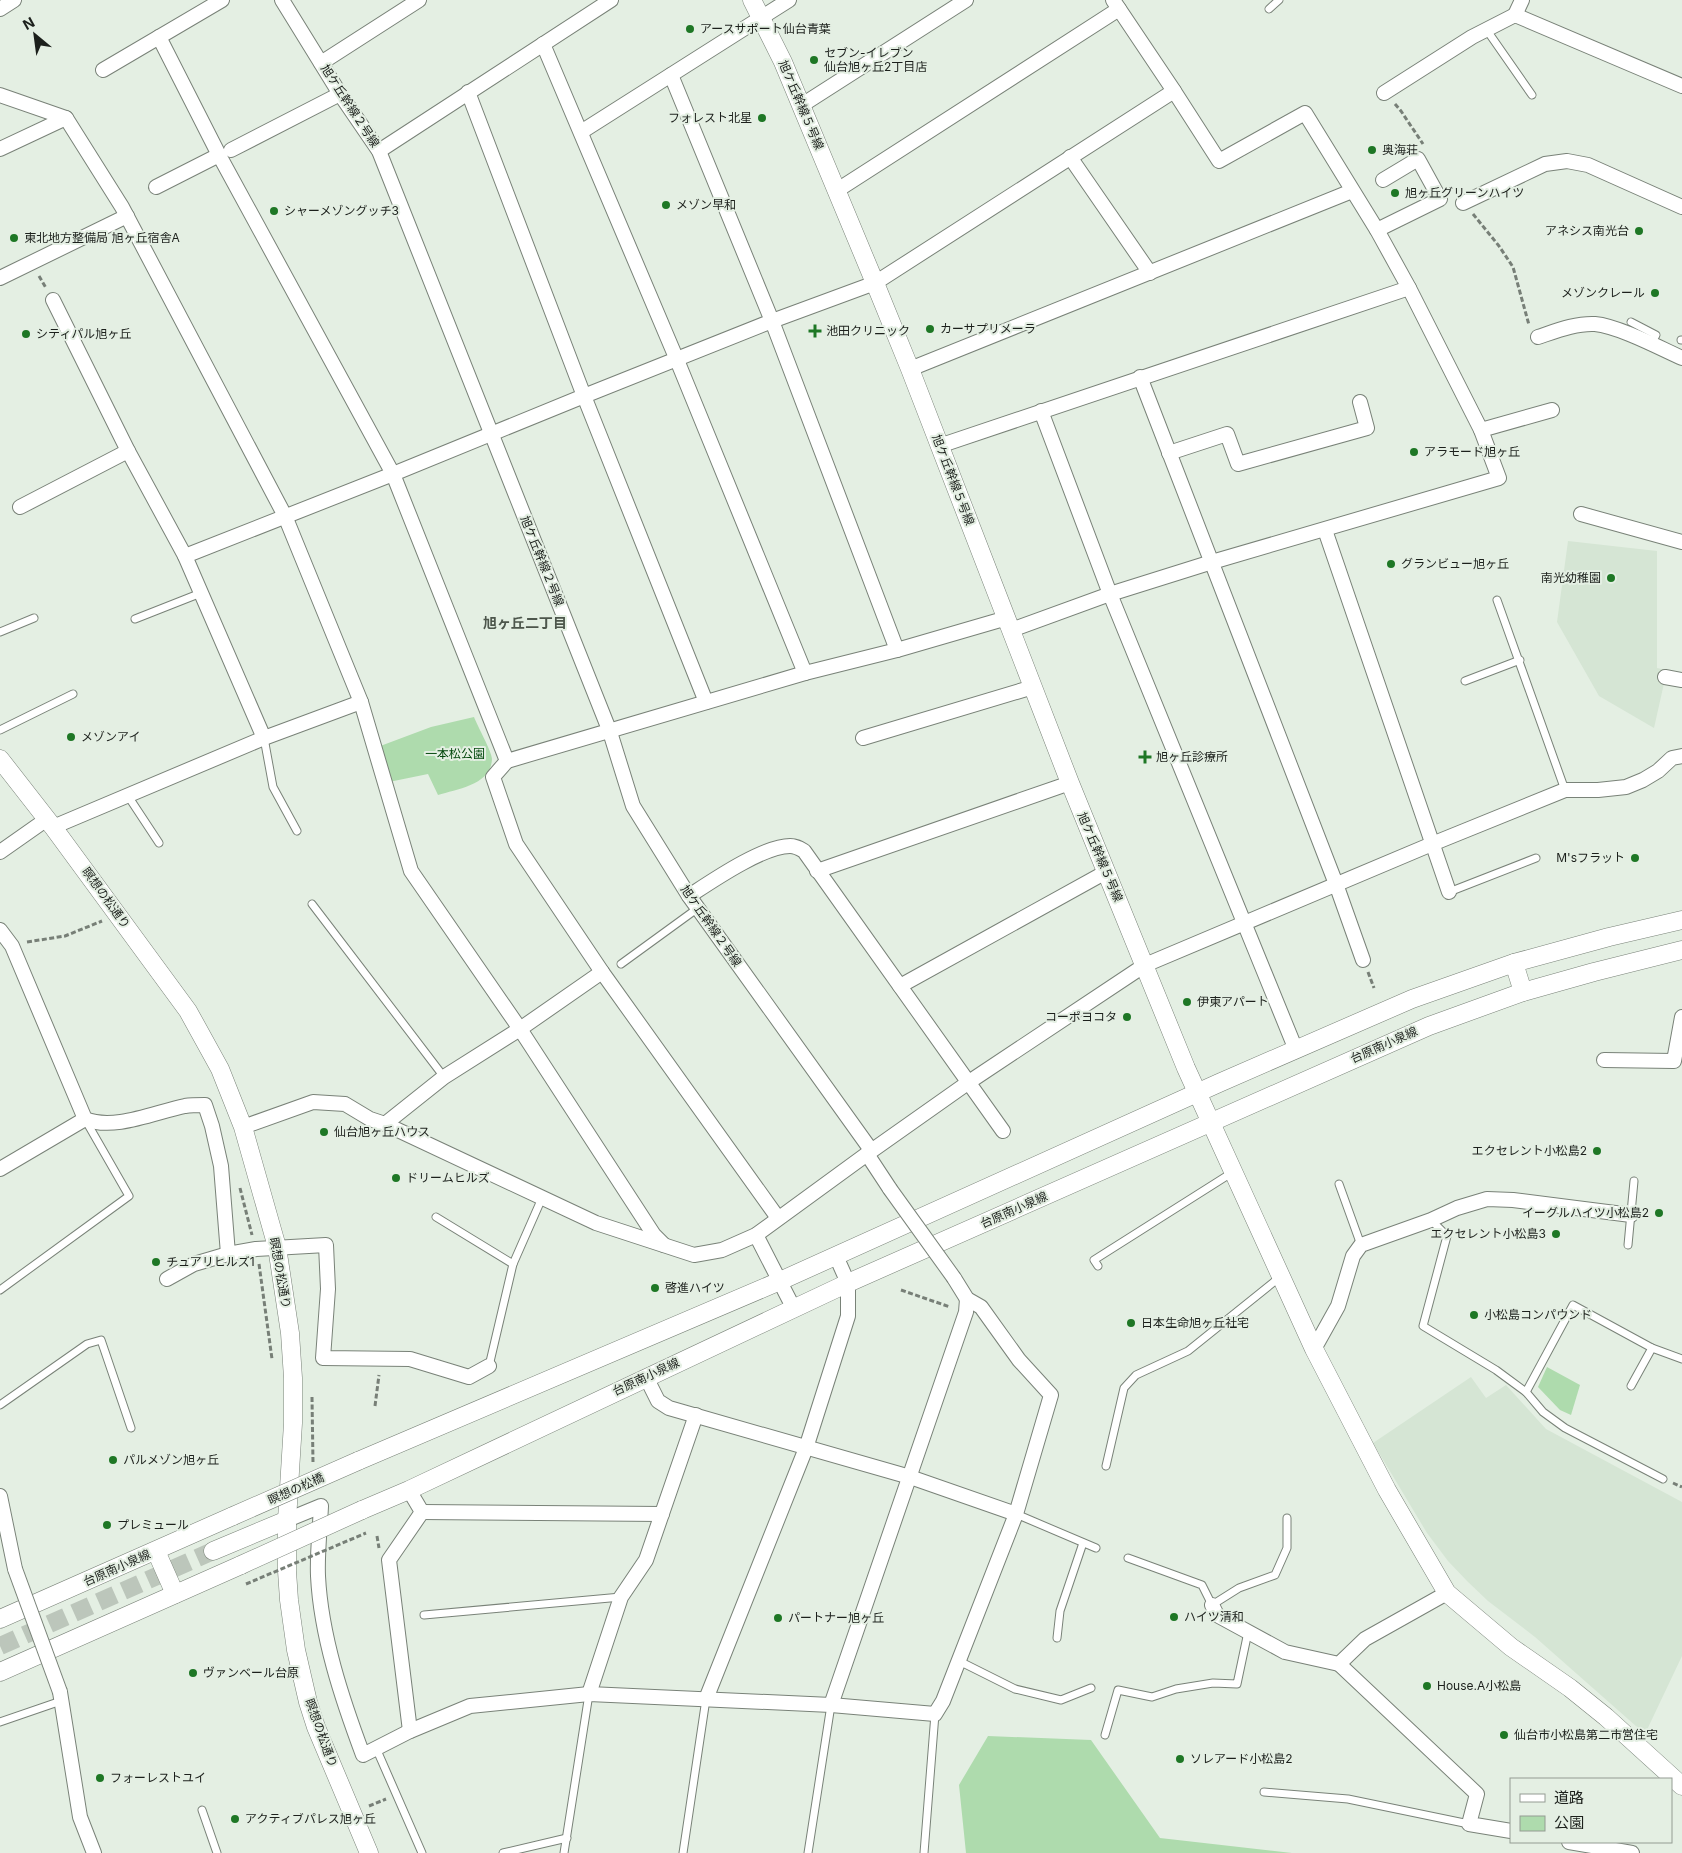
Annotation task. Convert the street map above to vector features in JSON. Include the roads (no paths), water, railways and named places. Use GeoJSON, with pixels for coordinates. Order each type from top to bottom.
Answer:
{"type":"FeatureCollection","features":[{"type":"Feature","properties":{"kind":"street"},"geometry":{"type":"LineString","coordinates":[[0,8],[14,0]]}},
{"type":"Feature","properties":{"kind":"street"},"geometry":{"type":"LineString","coordinates":[[103,70],[222,0]]}},
{"type":"Feature","properties":{"kind":"street","name":"旭ケ丘幹線２号線"},"geometry":{"type":"LineString","coordinates":[[282,0],[340,94],[379,151],[610,732],[633,806],[689,896],[869,1152],[890,1190],[954,1278],[963,1304],[981,1307],[1019,1360],[1051,1395],[1016,1514]]}},
{"type":"Feature","properties":{"kind":"street"},"geometry":{"type":"LineString","coordinates":[[322,63],[418,0]]}},
{"type":"Feature","properties":{"kind":"street"},"geometry":{"type":"LineString","coordinates":[[379,151],[611,0]]}},
{"type":"Feature","properties":{"kind":"street","name":"旭ケ丘幹線５号線"},"geometry":{"type":"LineString","coordinates":[[752,0],[802,105],[910,369],[1070,784],[1197,1094],[1314,1349],[1387,1490],[1447,1593],[1511,1647],[1570,1688],[1606,1717],[1682,1786]]}},
{"type":"Feature","properties":{"kind":"street"},"geometry":{"type":"LineString","coordinates":[[580,132],[789,0]]}},
{"type":"Feature","properties":{"kind":"street"},"geometry":{"type":"LineString","coordinates":[[802,105],[966,0]]}},
{"type":"Feature","properties":{"kind":"street"},"geometry":{"type":"LineString","coordinates":[[1384,93],[1486,29],[1515,15],[1522,0]]}},
{"type":"Feature","properties":{"kind":"street"},"geometry":{"type":"LineString","coordinates":[[778,1218],[602,972],[516,844],[493,777],[506,761],[804,674],[896,650],[1009,624],[1499,478],[1480,430],[1409,288],[1377,230],[1305,113],[1219,161],[1116,5],[836,191]]}},
{"type":"Feature","properties":{"kind":"street"},"geometry":{"type":"LineString","coordinates":[[1515,15],[1682,86]]}},
{"type":"Feature","properties":{"kind":"street"},"geometry":{"type":"LineString","coordinates":[[159,37],[225,152],[393,474],[506,761]]}},
{"type":"Feature","properties":{"kind":"street"},"geometry":{"type":"LineString","coordinates":[[543,44],[677,360],[804,674]]}},
{"type":"Feature","properties":{"kind":"street"},"geometry":{"type":"LineString","coordinates":[[670,75],[772,321],[896,650]]}},
{"type":"Feature","properties":{"kind":"street"},"geometry":{"type":"LineString","coordinates":[[185,556],[772,321],[875,283],[1174,91]]}},
{"type":"Feature","properties":{"kind":"street"},"geometry":{"type":"LineString","coordinates":[[468,92],[584,396],[706,702]]}},
{"type":"Feature","properties":{"kind":"street"},"geometry":{"type":"LineString","coordinates":[[156,187],[340,94]]}},
{"type":"Feature","properties":{"kind":"street"},"geometry":{"type":"LineString","coordinates":[[0,95],[66,118],[127,216],[285,516],[361,702],[411,871],[520,1029],[654,1235],[666,1247]]}},
{"type":"Feature","properties":{"kind":"street"},"geometry":{"type":"LineString","coordinates":[[0,149],[66,118]]}},
{"type":"Feature","properties":{"kind":"street"},"geometry":{"type":"LineString","coordinates":[[1070,157],[1150,273]]}},
{"type":"Feature","properties":{"kind":"street"},"geometry":{"type":"LineString","coordinates":[[1377,230],[1440,199],[1418,159],[1383,180]]}},
{"type":"Feature","properties":{"kind":"street"},"geometry":{"type":"LineString","coordinates":[[1463,203],[1545,164],[1567,161],[1588,165],[1682,207]]}},
{"type":"Feature","properties":{"kind":"street"},"geometry":{"type":"LineString","coordinates":[[910,369],[1352,191]]}},
{"type":"Feature","properties":{"kind":"street"},"geometry":{"type":"LineString","coordinates":[[0,278],[127,216]]}},
{"type":"Feature","properties":{"kind":"street"},"geometry":{"type":"LineString","coordinates":[[939,446],[1409,288]]}},
{"type":"Feature","properties":{"kind":"street"},"geometry":{"type":"LineString","coordinates":[[53,300],[128,451],[185,556],[264,738]]}},
{"type":"Feature","properties":{"kind":"street"},"geometry":{"type":"LineString","coordinates":[[1538,337],[1573,326],[1595,324],[1621,332],[1682,358]]}},
{"type":"Feature","properties":{"kind":"street"},"geometry":{"type":"LineString","coordinates":[[1140,377],[1336,884],[1363,960]]}},
{"type":"Feature","properties":{"kind":"street"},"geometry":{"type":"LineString","coordinates":[[1168,453],[1227,434],[1238,464],[1368,428],[1360,402]]}},
{"type":"Feature","properties":{"kind":"street"},"geometry":{"type":"LineString","coordinates":[[1480,430],[1552,410]]}},
{"type":"Feature","properties":{"kind":"street"},"geometry":{"type":"LineString","coordinates":[[1041,411],[1110,594],[1296,1050]]}},
{"type":"Feature","properties":{"kind":"street"},"geometry":{"type":"LineString","coordinates":[[20,507],[128,451]]}},
{"type":"Feature","properties":{"kind":"street"},"geometry":{"type":"LineString","coordinates":[[1581,514],[1682,542]]}},
{"type":"Feature","properties":{"kind":"street"},"geometry":{"type":"LineString","coordinates":[[1324,530],[1449,892]]}},
{"type":"Feature","properties":{"kind":"street"},"geometry":{"type":"LineString","coordinates":[[1665,677],[1682,680]]}},
{"type":"Feature","properties":{"kind":"street"},"geometry":{"type":"LineString","coordinates":[[863,738],[1033,687]]}},
{"type":"Feature","properties":{"kind":"street"},"geometry":{"type":"LineString","coordinates":[[0,852],[50,823],[128,796],[264,738],[361,702]]}},
{"type":"Feature","properties":{"kind":"street"},"geometry":{"type":"LineString","coordinates":[[243,1127],[313,1102],[345,1104],[370,1119],[385,1124],[596,1223],[694,1255],[722,1250],[756,1235],[969,1082],[1145,964],[1565,790],[1598,790],[1626,786],[1643,780],[1658,771],[1672,758],[1682,756]]}},
{"type":"Feature","properties":{"kind":"street","name":"瞑想の松通り"},"geometry":{"type":"LineString","coordinates":[[0,759],[50,823],[188,1011],[220,1068],[243,1127],[277,1247],[286,1304],[293,1378],[293,1423],[287,1520],[287,1571],[296,1650],[308,1702],[316,1726],[369,1853]]}},
{"type":"Feature","properties":{"kind":"street"},"geometry":{"type":"LineString","coordinates":[[817,871],[1070,784]]}},
{"type":"Feature","properties":{"kind":"street"},"geometry":{"type":"LineString","coordinates":[[689,896],[725,872],[760,854],[789,846],[798,847],[804,851],[1003,1132]]}},
{"type":"Feature","properties":{"kind":"street"},"geometry":{"type":"LineString","coordinates":[[900,986],[1106,872]]}},
{"type":"Feature","properties":{"kind":"street"},"geometry":{"type":"LineString","coordinates":[[780,1281],[1412,999],[1514,963],[1609,937],[1682,920]]}},
{"type":"Feature","properties":{"kind":"street"},"geometry":{"type":"LineString","coordinates":[[0,930],[12,946],[85,1119],[94,1123],[133,1120],[186,1106],[205,1105],[221,1166],[228,1254]]}},
{"type":"Feature","properties":{"kind":"street","name":"台原南小泉線"},"geometry":{"type":"LineString","coordinates":[[175,1594],[409,1490],[848,1283],[1429,1026],[1523,992],[1682,950]]}},
{"type":"Feature","properties":{"kind":"street"},"geometry":{"type":"LineString","coordinates":[[1514,963],[1523,992]]}},
{"type":"Feature","properties":{"kind":"street"},"geometry":{"type":"LineString","coordinates":[[385,1124],[444,1077],[520,1029],[602,972]]}},
{"type":"Feature","properties":{"kind":"street"},"geometry":{"type":"LineString","coordinates":[[1604,1060],[1674,1061],[1682,1017]]}},
{"type":"Feature","properties":{"kind":"street"},"geometry":{"type":"LineString","coordinates":[[0,1169],[85,1119]]}},
{"type":"Feature","properties":{"kind":"street"},"geometry":{"type":"LineString","coordinates":[[1314,1349],[1338,1306],[1353,1256],[1360,1245],[1431,1220],[1457,1208],[1487,1199],[1514,1200],[1631,1215]]}},
{"type":"Feature","properties":{"kind":"street"},"geometry":{"type":"LineString","coordinates":[[756,1235],[794,1309]]}},
{"type":"Feature","properties":{"kind":"street"},"geometry":{"type":"LineString","coordinates":[[167,1279],[194,1264],[228,1254],[277,1247],[326,1244],[328,1289],[323,1358],[410,1359],[468,1377],[489,1366]]}},
{"type":"Feature","properties":{"kind":"street"},"geometry":{"type":"LineString","coordinates":[[706,1699],[806,1448],[848,1316],[848,1283],[836,1256]]}},
{"type":"Feature","properties":{"kind":"street","name":"瞑想の松橋"},"geometry":{"type":"LineString","coordinates":[[233,1516],[780,1281]]}},
{"type":"Feature","properties":{"kind":"street"},"geometry":{"type":"LineString","coordinates":[[831,1705],[966,1312],[963,1304]]}},
{"type":"Feature","properties":{"kind":"street"},"geometry":{"type":"LineString","coordinates":[[213,1551],[321,1506],[318,1576],[323,1614],[343,1702],[363,1754],[410,1731],[470,1706],[589,1694],[831,1705],[934,1714],[944,1701],[1016,1514],[910,1477],[670,1408],[658,1401],[646,1377]]}},
{"type":"Feature","properties":{"kind":"street"},"geometry":{"type":"LineString","coordinates":[[589,1694],[621,1597],[646,1560],[696,1415]]}},
{"type":"Feature","properties":{"kind":"street"},"geometry":{"type":"LineString","coordinates":[[409,1490],[422,1512]]}},
{"type":"Feature","properties":{"kind":"street"},"geometry":{"type":"LineString","coordinates":[[0,1496],[15,1569],[61,1697],[80,1818],[94,1853]]}},
{"type":"Feature","properties":{"kind":"street"},"geometry":{"type":"LineString","coordinates":[[422,1512],[662,1514]]}},
{"type":"Feature","properties":{"kind":"street"},"geometry":{"type":"LineString","coordinates":[[410,1731],[389,1560],[422,1512]]}},
{"type":"Feature","properties":{"kind":"street","name":"台原南小泉線"},"geometry":{"type":"LineString","coordinates":[[0,1619],[233,1516]]}},
{"type":"Feature","properties":{"kind":"street"},"geometry":{"type":"LineString","coordinates":[[0,1672],[175,1594],[156,1551]]}},
{"type":"Feature","properties":{"kind":"street"},"geometry":{"type":"LineString","coordinates":[[1338,1664],[1366,1639],[1447,1593]]}},
{"type":"Feature","properties":{"kind":"street"},"geometry":{"type":"LineString","coordinates":[[1212,1605],[1217,1615],[1285,1652],[1338,1664],[1477,1794],[1469,1824],[1510,1831]]}},
{"type":"Feature","properties":{"kind":"street"},"geometry":{"type":"LineString","coordinates":[[1575,1843],[1632,1853]]}},
{"type":"Feature","properties":{"kind":"lane"},"geometry":{"type":"LineString","coordinates":[[1269,9],[1279,0]]}},
{"type":"Feature","properties":{"kind":"lane"},"geometry":{"type":"LineString","coordinates":[[1486,29],[1532,95]]}},
{"type":"Feature","properties":{"kind":"lane"},"geometry":{"type":"LineString","coordinates":[[1631,322],[1656,335],[1651,345]]}},
{"type":"Feature","properties":{"kind":"lane"},"geometry":{"type":"LineString","coordinates":[[135,619],[201,593]]}},
{"type":"Feature","properties":{"kind":"lane"},"geometry":{"type":"LineString","coordinates":[[1497,600],[1565,790]]}},
{"type":"Feature","properties":{"kind":"lane"},"geometry":{"type":"LineString","coordinates":[[0,632],[34,618]]}},
{"type":"Feature","properties":{"kind":"lane"},"geometry":{"type":"LineString","coordinates":[[1465,681],[1520,660]]}},
{"type":"Feature","properties":{"kind":"lane"},"geometry":{"type":"LineString","coordinates":[[0,730],[74,694]]}},
{"type":"Feature","properties":{"kind":"lane"},"geometry":{"type":"LineString","coordinates":[[264,738],[273,787],[297,831]]}},
{"type":"Feature","properties":{"kind":"lane"},"geometry":{"type":"LineString","coordinates":[[128,796],[159,843]]}},
{"type":"Feature","properties":{"kind":"lane"},"geometry":{"type":"LineString","coordinates":[[1449,892],[1536,858]]}},
{"type":"Feature","properties":{"kind":"lane"},"geometry":{"type":"LineString","coordinates":[[312,904],[444,1077]]}},
{"type":"Feature","properties":{"kind":"lane"},"geometry":{"type":"LineString","coordinates":[[621,964],[698,908]]}},
{"type":"Feature","properties":{"kind":"lane"},"geometry":{"type":"LineString","coordinates":[[0,1290],[129,1196],[85,1119]]}},
{"type":"Feature","properties":{"kind":"lane"},"geometry":{"type":"LineString","coordinates":[[1098,1266],[1094,1260],[1234,1172]]}},
{"type":"Feature","properties":{"kind":"lane"},"geometry":{"type":"LineString","coordinates":[[1628,1245],[1634,1181]]}},
{"type":"Feature","properties":{"kind":"lane"},"geometry":{"type":"LineString","coordinates":[[1339,1184],[1360,1245]]}},
{"type":"Feature","properties":{"kind":"lane"},"geometry":{"type":"LineString","coordinates":[[489,1366],[514,1264],[542,1198]]}},
{"type":"Feature","properties":{"kind":"lane"},"geometry":{"type":"LineString","coordinates":[[436,1217],[514,1264]]}},
{"type":"Feature","properties":{"kind":"lane"},"geometry":{"type":"LineString","coordinates":[[1431,1220],[1447,1236],[1423,1326],[1496,1370],[1526,1392],[1543,1412],[1565,1428],[1663,1479]]}},
{"type":"Feature","properties":{"kind":"lane"},"geometry":{"type":"LineString","coordinates":[[1106,1466],[1124,1388],[1136,1375],[1188,1351],[1280,1276]]}},
{"type":"Feature","properties":{"kind":"lane"},"geometry":{"type":"LineString","coordinates":[[1526,1392],[1573,1304],[1652,1348],[1682,1359]]}},
{"type":"Feature","properties":{"kind":"lane"},"geometry":{"type":"LineString","coordinates":[[0,1405],[87,1344],[101,1340],[131,1428]]}},
{"type":"Feature","properties":{"kind":"lane"},"geometry":{"type":"LineString","coordinates":[[1631,1386],[1652,1348]]}},
{"type":"Feature","properties":{"kind":"lane"},"geometry":{"type":"LineString","coordinates":[[1016,1514],[1096,1548]]}},
{"type":"Feature","properties":{"kind":"lane"},"geometry":{"type":"LineString","coordinates":[[1128,1558],[1202,1585],[1212,1605],[1239,1588],[1275,1575],[1287,1548],[1287,1518]]}},
{"type":"Feature","properties":{"kind":"lane"},"geometry":{"type":"LineString","coordinates":[[1057,1638],[1060,1611],[1083,1542]]}},
{"type":"Feature","properties":{"kind":"lane"},"geometry":{"type":"LineString","coordinates":[[424,1615],[621,1597]]}},
{"type":"Feature","properties":{"kind":"lane"},"geometry":{"type":"LineString","coordinates":[[1105,1735],[1118,1690],[1152,1697],[1176,1689],[1213,1683],[1237,1684],[1248,1632]]}},
{"type":"Feature","properties":{"kind":"lane"},"geometry":{"type":"LineString","coordinates":[[959,1661],[1015,1688],[1061,1700],[1091,1688]]}},
{"type":"Feature","properties":{"kind":"lane"},"geometry":{"type":"LineString","coordinates":[[564,1853],[589,1694]]}},
{"type":"Feature","properties":{"kind":"lane"},"geometry":{"type":"LineString","coordinates":[[0,1722],[61,1697]]}},
{"type":"Feature","properties":{"kind":"lane"},"geometry":{"type":"LineString","coordinates":[[683,1853],[706,1699]]}},
{"type":"Feature","properties":{"kind":"lane"},"geometry":{"type":"LineString","coordinates":[[808,1853],[831,1705]]}},
{"type":"Feature","properties":{"kind":"lane"},"geometry":{"type":"LineString","coordinates":[[924,1853],[934,1714]]}},
{"type":"Feature","properties":{"kind":"lane"},"geometry":{"type":"LineString","coordinates":[[376,1748],[422,1853]]}},
{"type":"Feature","properties":{"kind":"lane"},"geometry":{"type":"LineString","coordinates":[[1264,1792],[1348,1799],[1469,1824]]}},
{"type":"Feature","properties":{"kind":"lane"},"geometry":{"type":"LineString","coordinates":[[202,1810],[217,1853]]}},
{"type":"Feature","properties":{"kind":"lane"},"geometry":{"type":"LineString","coordinates":[[503,1853],[567,1838]]}},
{"type":"Feature","properties":{"kind":"tunnel"},"geometry":{"type":"LineString","coordinates":[[0,1646],[213,1551]]}},
{"type":"Feature","properties":{"kind":"place","name":"アースサポート仙台青葉"},"geometry":{"type":"Point","coordinates":[690,29]}},
{"type":"Feature","properties":{"kind":"place","name":"セブン-イレブン 仙台旭ヶ丘2丁目店"},"geometry":{"type":"Point","coordinates":[814,60]}},
{"type":"Feature","properties":{"kind":"place","name":"フォレスト北星"},"geometry":{"type":"Point","coordinates":[762,118]}},
{"type":"Feature","properties":{"kind":"place","name":"奥海荘"},"geometry":{"type":"Point","coordinates":[1372,150]}},
{"type":"Feature","properties":{"kind":"place","name":"旭ヶ丘グリーンハイツ"},"geometry":{"type":"Point","coordinates":[1395,193]}},
{"type":"Feature","properties":{"kind":"place","name":"メゾン早和"},"geometry":{"type":"Point","coordinates":[666,205]}},
{"type":"Feature","properties":{"kind":"place","name":"シャーメゾングッチ3"},"geometry":{"type":"Point","coordinates":[274,211]}},
{"type":"Feature","properties":{"kind":"place","name":"アネシス南光台"},"geometry":{"type":"Point","coordinates":[1639,231]}},
{"type":"Feature","properties":{"kind":"place","name":"東北地方整備局 旭ヶ丘宿舎A"},"geometry":{"type":"Point","coordinates":[14,238]}},
{"type":"Feature","properties":{"kind":"place","name":"メゾンクレール"},"geometry":{"type":"Point","coordinates":[1655,293]}},
{"type":"Feature","properties":{"kind":"place","name":"カーサプリメーラ"},"geometry":{"type":"Point","coordinates":[930,329]}},
{"type":"Feature","properties":{"kind":"place","name":"池田クリニック"},"geometry":{"type":"Point","coordinates":[815,331]}},
{"type":"Feature","properties":{"kind":"place","name":"シティパル旭ヶ丘"},"geometry":{"type":"Point","coordinates":[26,334]}},
{"type":"Feature","properties":{"kind":"place","name":"アラモード旭ヶ丘"},"geometry":{"type":"Point","coordinates":[1414,452]}},
{"type":"Feature","properties":{"kind":"place","name":"グランビュー旭ヶ丘"},"geometry":{"type":"Point","coordinates":[1391,564]}},
{"type":"Feature","properties":{"kind":"place","name":"南光幼稚園"},"geometry":{"type":"Point","coordinates":[1611,578]}},
{"type":"Feature","properties":{"kind":"place","name":"メゾンアイ"},"geometry":{"type":"Point","coordinates":[71,737]}},
{"type":"Feature","properties":{"kind":"place","name":"旭ヶ丘診療所"},"geometry":{"type":"Point","coordinates":[1145,757]}},
{"type":"Feature","properties":{"kind":"place","name":"M'sフラット"},"geometry":{"type":"Point","coordinates":[1635,858]}},
{"type":"Feature","properties":{"kind":"place","name":"伊東アパート"},"geometry":{"type":"Point","coordinates":[1187,1002]}},
{"type":"Feature","properties":{"kind":"place","name":"コーポヨコタ"},"geometry":{"type":"Point","coordinates":[1127,1017]}},
{"type":"Feature","properties":{"kind":"place","name":"仙台旭ヶ丘ハウス"},"geometry":{"type":"Point","coordinates":[324,1132]}},
{"type":"Feature","properties":{"kind":"place","name":"エクセレント小松島2"},"geometry":{"type":"Point","coordinates":[1597,1151]}},
{"type":"Feature","properties":{"kind":"place","name":"ドリームヒルズ"},"geometry":{"type":"Point","coordinates":[396,1178]}},
{"type":"Feature","properties":{"kind":"place","name":"イーグルハイツ小松島2"},"geometry":{"type":"Point","coordinates":[1659,1213]}},
{"type":"Feature","properties":{"kind":"place","name":"エクセレント小松島3"},"geometry":{"type":"Point","coordinates":[1556,1234]}},
{"type":"Feature","properties":{"kind":"place","name":"チュアリヒルズ1"},"geometry":{"type":"Point","coordinates":[156,1262]}},
{"type":"Feature","properties":{"kind":"place","name":"啓進ハイツ"},"geometry":{"type":"Point","coordinates":[655,1288]}},
{"type":"Feature","properties":{"kind":"place","name":"小松島コンパウンド"},"geometry":{"type":"Point","coordinates":[1474,1315]}},
{"type":"Feature","properties":{"kind":"place","name":"日本生命旭ヶ丘社宅"},"geometry":{"type":"Point","coordinates":[1131,1323]}},
{"type":"Feature","properties":{"kind":"place","name":"パルメゾン旭ヶ丘"},"geometry":{"type":"Point","coordinates":[113,1460]}},
{"type":"Feature","properties":{"kind":"place","name":"プレミュール"},"geometry":{"type":"Point","coordinates":[107,1525]}},
{"type":"Feature","properties":{"kind":"place","name":"ハイツ清和"},"geometry":{"type":"Point","coordinates":[1174,1617]}},
{"type":"Feature","properties":{"kind":"place","name":"パートナー旭ヶ丘"},"geometry":{"type":"Point","coordinates":[778,1618]}},
{"type":"Feature","properties":{"kind":"place","name":"ヴァンベール台原"},"geometry":{"type":"Point","coordinates":[193,1673]}},
{"type":"Feature","properties":{"kind":"place","name":"House.A小松島"},"geometry":{"type":"Point","coordinates":[1427,1686]}},
{"type":"Feature","properties":{"kind":"place","name":"仙台市小松島第二市営住宅"},"geometry":{"type":"Point","coordinates":[1504,1735]}},
{"type":"Feature","properties":{"kind":"place","name":"ソレアード小松島2"},"geometry":{"type":"Point","coordinates":[1180,1759]}},
{"type":"Feature","properties":{"kind":"place","name":"フォーレストユイ"},"geometry":{"type":"Point","coordinates":[100,1778]}},
{"type":"Feature","properties":{"kind":"place","name":"アクティブパレス旭ヶ丘"},"geometry":{"type":"Point","coordinates":[235,1819]}},
{"type":"Feature","properties":{"kind":"district","name":"旭ヶ丘二丁目"},"geometry":{"type":"Point","coordinates":[525,623]}},
{"type":"Feature","properties":{"kind":"park label","name":"一本松公園"},"geometry":{"type":"Point","coordinates":[455,754]}}]}
